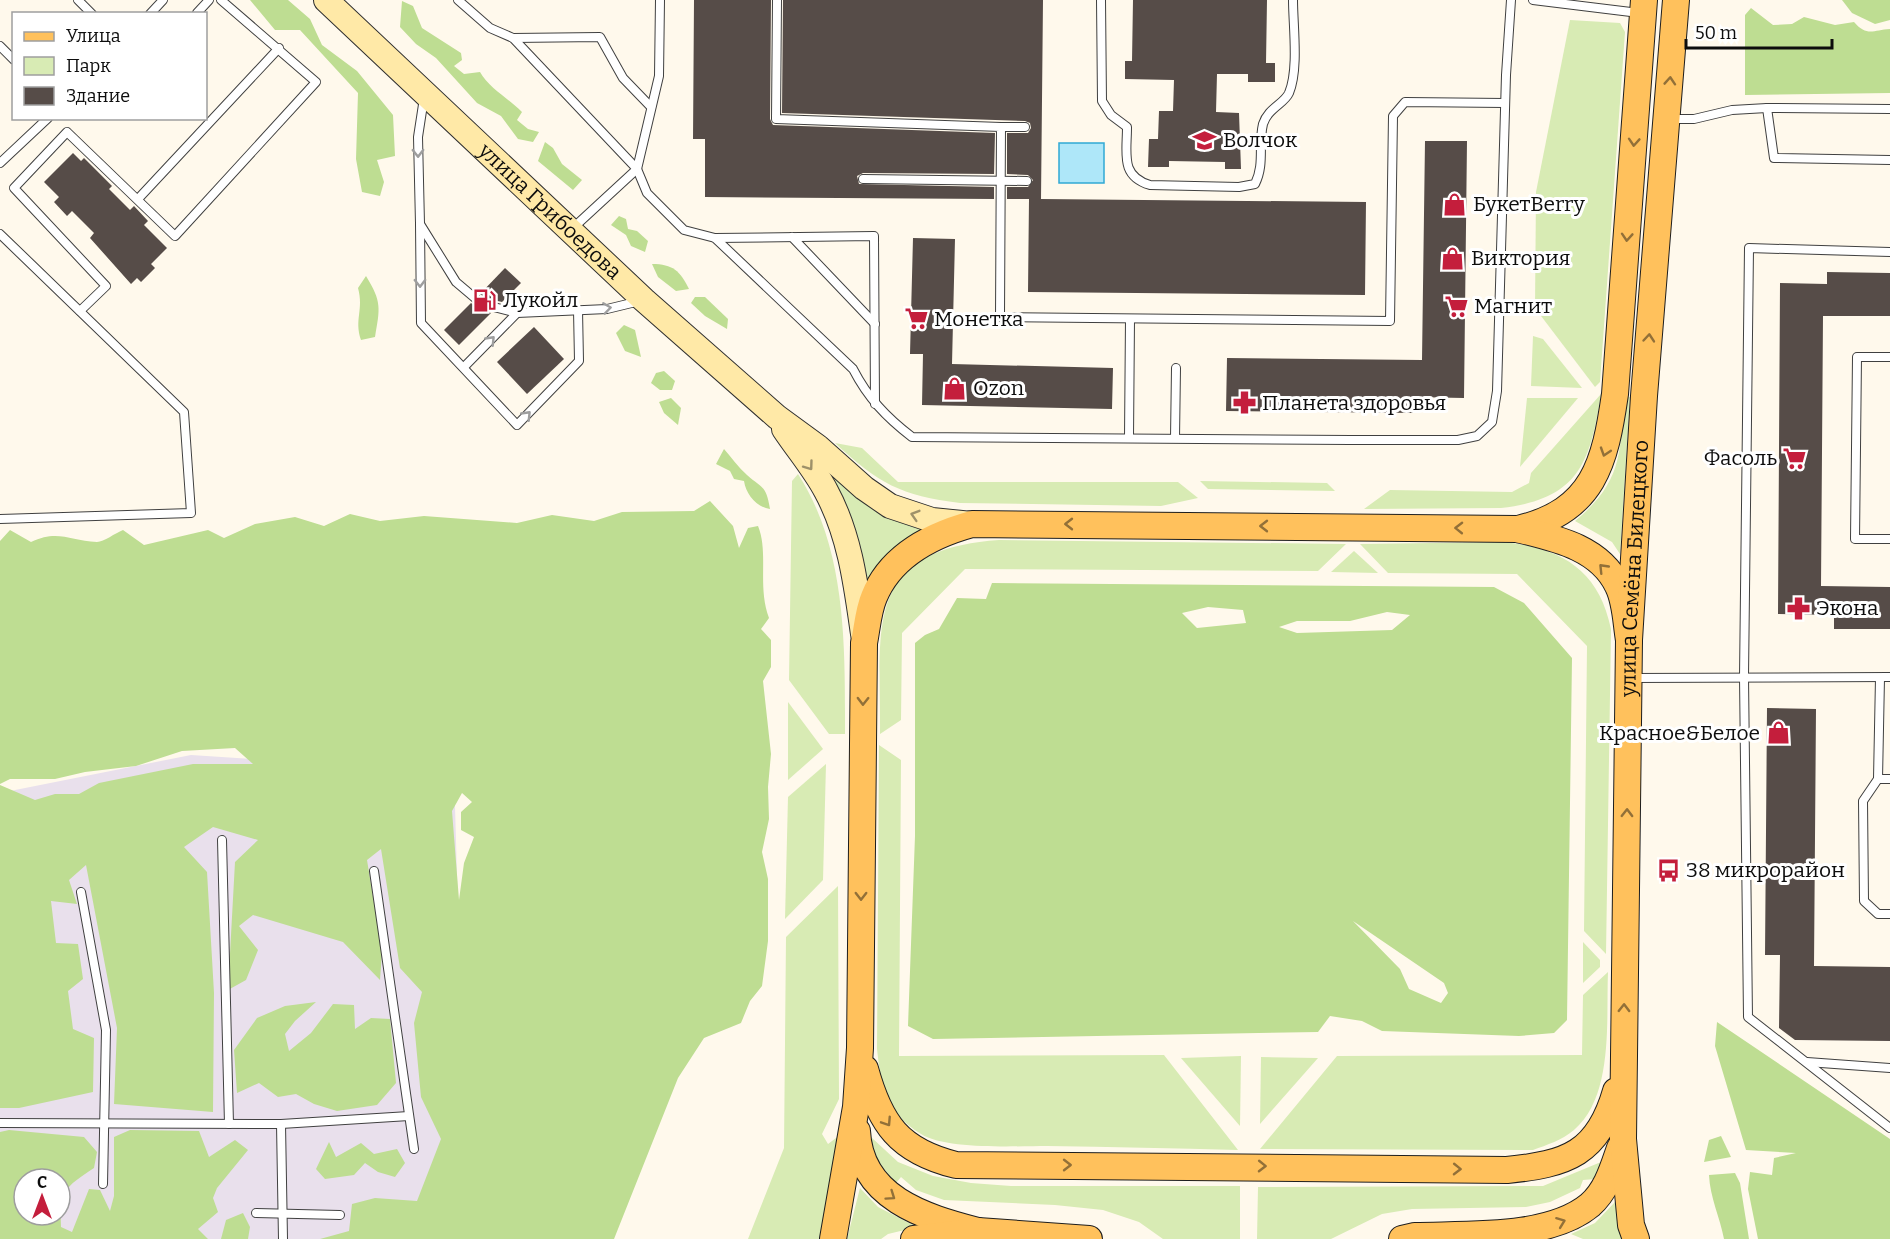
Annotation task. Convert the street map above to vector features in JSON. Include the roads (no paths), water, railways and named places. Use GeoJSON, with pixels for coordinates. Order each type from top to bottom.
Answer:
{"type":"FeatureCollection","features":[{"type":"Feature","properties":{"kind":"main road","name":"улица Грибоедова"},"geometry":{"type":"LineString","coordinates":[[326,0],[644,300],[777,417]]}},
{"type":"Feature","properties":{"kind":"main road","name":"улица Семёна Билецкого"},"geometry":{"type":"LineString","coordinates":[[1636,1239],[1631,1226],[1623,1139],[1629,640],[1644,396],[1676,0]]}},
{"type":"Feature","properties":{"kind":"main road","name":"улица Семёна Билецкого"},"geometry":{"type":"LineString","coordinates":[[1517,529],[1539,524],[1571,505],[1595,476],[1608,445],[1615,394],[1643,7]]}},
{"type":"Feature","properties":{"kind":"main road"},"geometry":{"type":"LineString","coordinates":[[777,417],[818,447],[864,488],[890,506],[932,520],[972,524],[1517,529],[1559,539],[1582,549],[1608,572],[1618,585],[1629,640]]}},
{"type":"Feature","properties":{"kind":"main road"},"geometry":{"type":"LineString","coordinates":[[777,417],[825,489],[838,517],[855,582],[864,643],[860,1048],[856,1107],[833,1239]]}},
{"type":"Feature","properties":{"kind":"main road"},"geometry":{"type":"LineString","coordinates":[[864,643],[873,598],[898,562],[944,532],[972,524]]}},
{"type":"Feature","properties":{"kind":"main road"},"geometry":{"type":"LineString","coordinates":[[860,1048],[873,1099],[888,1128],[916,1152],[956,1165],[1507,1170],[1541,1167],[1569,1159],[1590,1144],[1604,1124],[1623,1067]]}},
{"type":"Feature","properties":{"kind":"main road"},"geometry":{"type":"LineString","coordinates":[[856,1107],[858,1144],[867,1171],[882,1190],[909,1209],[939,1221],[978,1231],[1089,1239]]}},
{"type":"Feature","properties":{"kind":"main road"},"geometry":{"type":"LineString","coordinates":[[1402,1239],[1541,1230],[1574,1217],[1592,1204],[1603,1189],[1623,1139]]}},
{"type":"Feature","properties":{"kind":"main road"},"geometry":{"type":"LineString","coordinates":[[914,1239],[978,1231]]}},
{"type":"Feature","properties":{"kind":"main road"},"geometry":{"type":"LineString","coordinates":[[1462,1234],[1520,1239]]}},
{"type":"Feature","properties":{"kind":"lane"},"geometry":{"type":"LineString","coordinates":[[78,0],[90,12]]}},
{"type":"Feature","properties":{"kind":"lane"},"geometry":{"type":"LineString","coordinates":[[152,12],[163,0]]}},
{"type":"Feature","properties":{"kind":"lane"},"geometry":{"type":"LineString","coordinates":[[198,12],[209,0]]}},
{"type":"Feature","properties":{"kind":"lane"},"geometry":{"type":"LineString","coordinates":[[80,311],[106,286],[14,188],[67,132],[175,236],[316,82],[221,0]]}},
{"type":"Feature","properties":{"kind":"lane"},"geometry":{"type":"LineString","coordinates":[[458,0],[490,28],[513,38],[637,169],[647,193],[684,230],[715,238],[874,236],[875,404]]}},
{"type":"Feature","properties":{"kind":"lane"},"geometry":{"type":"LineString","coordinates":[[570,231],[637,169],[659,76],[660,0]]}},
{"type":"Feature","properties":{"kind":"lane"},"geometry":{"type":"LineString","coordinates":[[777,0],[776,119],[1025,127]]}},
{"type":"Feature","properties":{"kind":"lane"},"geometry":{"type":"LineString","coordinates":[[1101,0],[1102,101],[1111,115],[1127,127],[1127,167],[1137,181],[1150,185],[1239,187],[1255,184],[1261,172],[1263,125],[1272,108],[1288,96],[1293,78],[1293,0]]}},
{"type":"Feature","properties":{"kind":"lane"},"geometry":{"type":"LineString","coordinates":[[715,238],[853,369],[884,415],[912,437],[1458,440],[1477,436],[1492,422],[1497,391],[1505,103],[1511,0]]}},
{"type":"Feature","properties":{"kind":"lane"},"geometry":{"type":"LineString","coordinates":[[1533,0],[1643,7]]}},
{"type":"Feature","properties":{"kind":"lane"},"geometry":{"type":"LineString","coordinates":[[513,38],[600,37],[623,78],[651,107]]}},
{"type":"Feature","properties":{"kind":"lane"},"geometry":{"type":"LineString","coordinates":[[0,46],[12,58]]}},
{"type":"Feature","properties":{"kind":"lane"},"geometry":{"type":"LineString","coordinates":[[138,199],[279,48]]}},
{"type":"Feature","properties":{"kind":"lane"},"geometry":{"type":"LineString","coordinates":[[425,95],[418,137],[421,323],[517,425],[579,361],[578,310]]}},
{"type":"Feature","properties":{"kind":"lane"},"geometry":{"type":"LineString","coordinates":[[1001,127],[1000,317],[1390,321],[1393,116],[1405,102],[1505,103]]}},
{"type":"Feature","properties":{"kind":"lane"},"geometry":{"type":"LineString","coordinates":[[1667,118],[1694,119],[1732,110],[1767,108],[1890,109]]}},
{"type":"Feature","properties":{"kind":"lane"},"geometry":{"type":"LineString","coordinates":[[1767,108],[1774,158],[1890,160]]}},
{"type":"Feature","properties":{"kind":"lane"},"geometry":{"type":"LineString","coordinates":[[0,163],[46,120]]}},
{"type":"Feature","properties":{"kind":"lane"},"geometry":{"type":"LineString","coordinates":[[863,179],[1027,181]]}},
{"type":"Feature","properties":{"kind":"lane"},"geometry":{"type":"LineString","coordinates":[[420,224],[456,282],[482,304],[517,313],[607,309],[644,300]]}},
{"type":"Feature","properties":{"kind":"lane"},"geometry":{"type":"LineString","coordinates":[[0,234],[184,412],[191,513],[0,519]]}},
{"type":"Feature","properties":{"kind":"lane"},"geometry":{"type":"LineString","coordinates":[[792,237],[874,324]]}},
{"type":"Feature","properties":{"kind":"lane"},"geometry":{"type":"LineString","coordinates":[[1890,252],[1749,249],[1744,677],[1748,1017],[1890,1128]]}},
{"type":"Feature","properties":{"kind":"lane"},"geometry":{"type":"LineString","coordinates":[[464,367],[517,313]]}},
{"type":"Feature","properties":{"kind":"lane"},"geometry":{"type":"LineString","coordinates":[[1129,437],[1130,318]]}},
{"type":"Feature","properties":{"kind":"lane"},"geometry":{"type":"LineString","coordinates":[[1890,357],[1857,357],[1855,539],[1890,539]]}},
{"type":"Feature","properties":{"kind":"lane"},"geometry":{"type":"LineString","coordinates":[[1175,438],[1176,368]]}},
{"type":"Feature","properties":{"kind":"lane"},"geometry":{"type":"LineString","coordinates":[[1629,678],[1890,677]]}},
{"type":"Feature","properties":{"kind":"lane"},"geometry":{"type":"LineString","coordinates":[[1880,678],[1878,779],[1863,801],[1864,901],[1878,914],[1890,915]]}},
{"type":"Feature","properties":{"kind":"lane"},"geometry":{"type":"LineString","coordinates":[[1878,779],[1890,779]]}},
{"type":"Feature","properties":{"kind":"lane"},"geometry":{"type":"LineString","coordinates":[[222,840],[229,1124]]}},
{"type":"Feature","properties":{"kind":"lane"},"geometry":{"type":"LineString","coordinates":[[374,871],[414,1149]]}},
{"type":"Feature","properties":{"kind":"lane"},"geometry":{"type":"LineString","coordinates":[[81,892],[106,1030],[103,1184]]}},
{"type":"Feature","properties":{"kind":"lane"},"geometry":{"type":"LineString","coordinates":[[1805,1062],[1890,1068]]}},
{"type":"Feature","properties":{"kind":"lane"},"geometry":{"type":"LineString","coordinates":[[0,1123],[281,1124],[409,1116]]}},
{"type":"Feature","properties":{"kind":"lane"},"geometry":{"type":"LineString","coordinates":[[281,1124],[283,1239]]}},
{"type":"Feature","properties":{"kind":"lane"},"geometry":{"type":"LineString","coordinates":[[256,1213],[340,1215]]}},
{"type":"Feature","properties":{"kind":"water"},"geometry":{"type":"Polygon","coordinates":[[[1059,143],[1104,143],[1104,183],[1059,183],[1059,143]]]}},
{"type":"Feature","properties":{"kind":"place","name":"Волчок"},"geometry":{"type":"Point","coordinates":[1205,140]}},
{"type":"Feature","properties":{"kind":"place","name":"БукетBerry"},"geometry":{"type":"Point","coordinates":[1455,204]}},
{"type":"Feature","properties":{"kind":"place","name":"Виктория"},"geometry":{"type":"Point","coordinates":[1453,258]}},
{"type":"Feature","properties":{"kind":"place","name":"Лукойл"},"geometry":{"type":"Point","coordinates":[485,300]}},
{"type":"Feature","properties":{"kind":"place","name":"Магнит"},"geometry":{"type":"Point","coordinates":[1456,306]}},
{"type":"Feature","properties":{"kind":"place","name":"Монетка"},"geometry":{"type":"Point","coordinates":[916,319]}},
{"type":"Feature","properties":{"kind":"place","name":"Ozon"},"geometry":{"type":"Point","coordinates":[955,388]}},
{"type":"Feature","properties":{"kind":"place","name":"Планета здоровья"},"geometry":{"type":"Point","coordinates":[1244,403]}},
{"type":"Feature","properties":{"kind":"place","name":"Фасоль"},"geometry":{"type":"Point","coordinates":[1795,458]}},
{"type":"Feature","properties":{"kind":"place","name":"Экона"},"geometry":{"type":"Point","coordinates":[1798,608]}},
{"type":"Feature","properties":{"kind":"place","name":"Красное&Белое"},"geometry":{"type":"Point","coordinates":[1778,733]}},
{"type":"Feature","properties":{"kind":"place","name":"38 микрорайон"},"geometry":{"type":"Point","coordinates":[1668,870]}}]}
